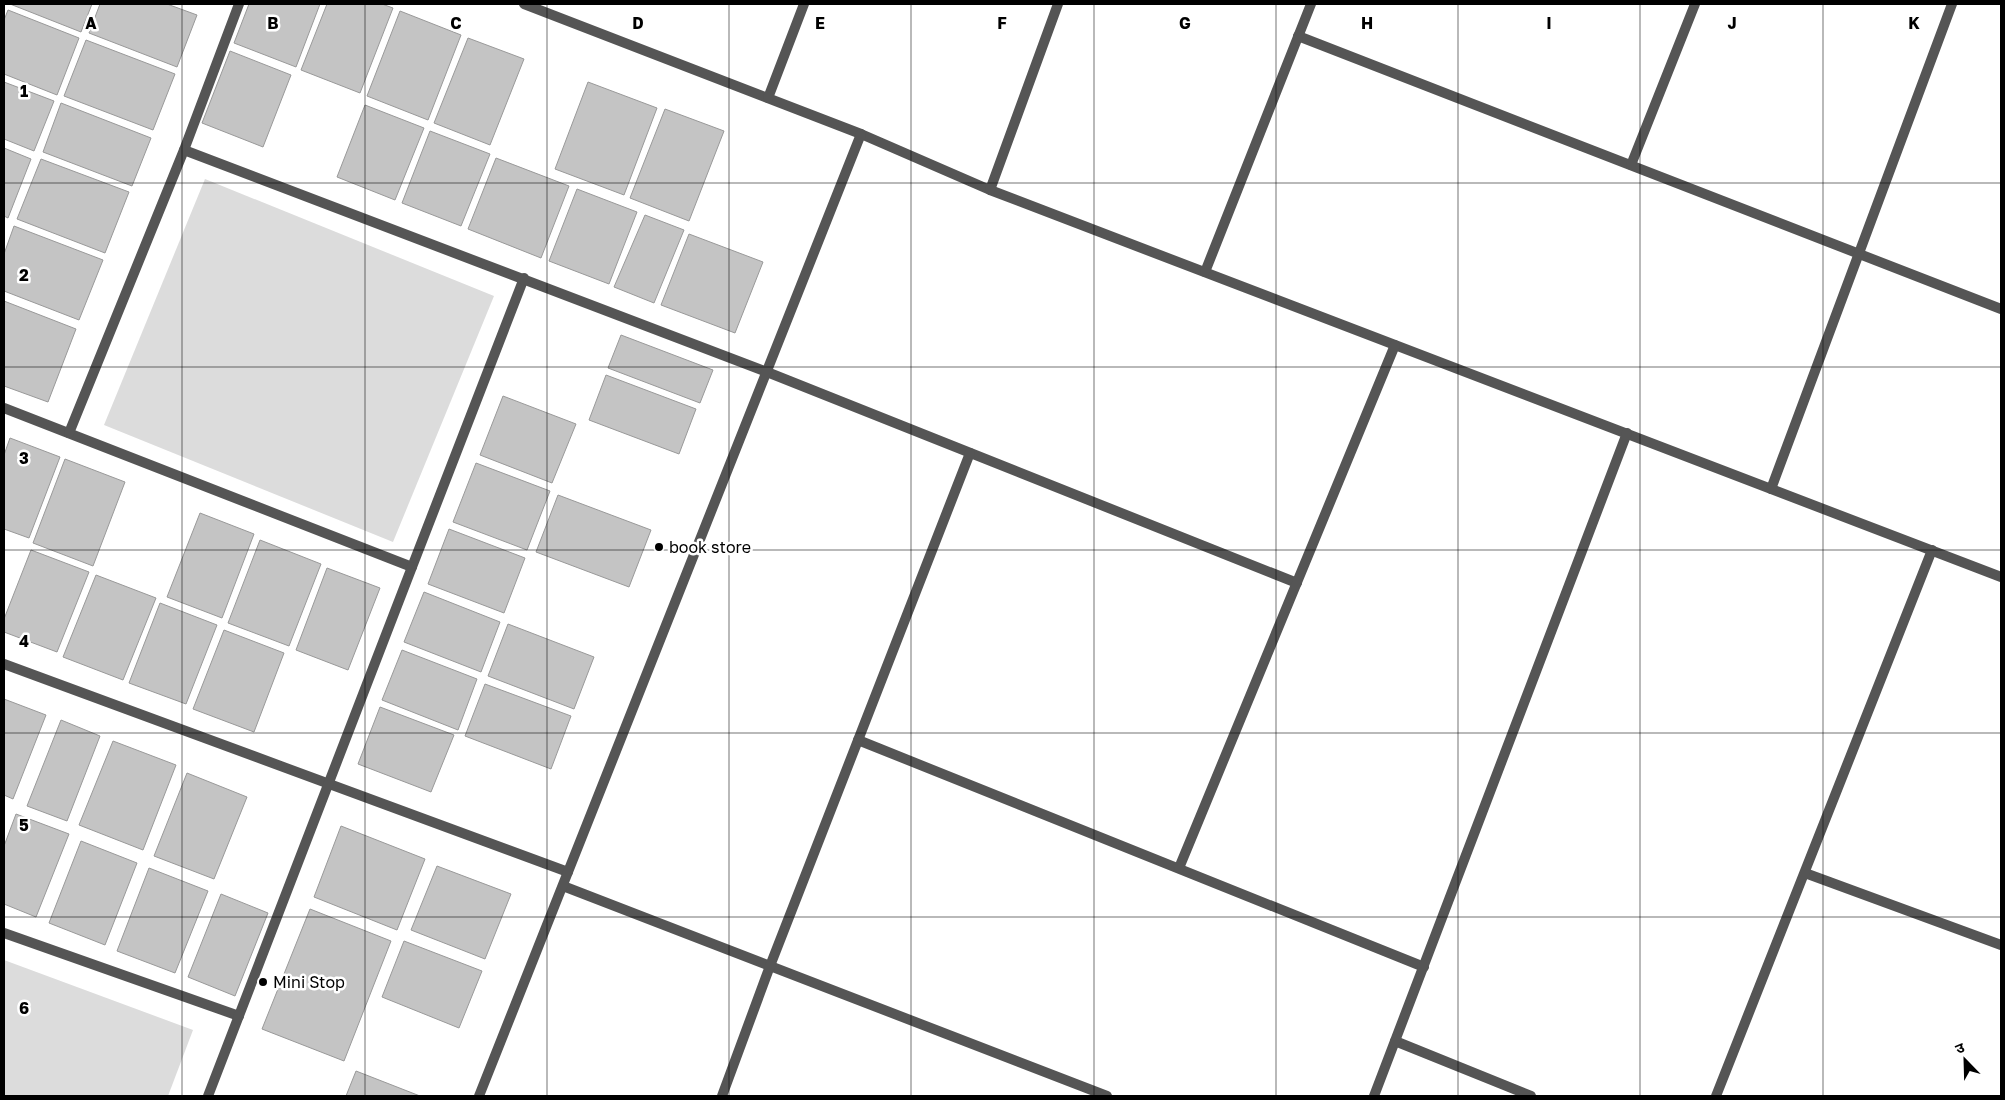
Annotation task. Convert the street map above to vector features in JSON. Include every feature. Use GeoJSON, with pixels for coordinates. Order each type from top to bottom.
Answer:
{"type":"FeatureCollection","features":[{"type":"Feature","properties":{"kind":"street"},"geometry":{"type":"LineString","coordinates":[[69,433],[184,150],[239,4]]}},
{"type":"Feature","properties":{"kind":"street"},"geometry":{"type":"LineString","coordinates":[[524,4],[861,134],[990,190],[2001,577]]}},
{"type":"Feature","properties":{"kind":"street"},"geometry":{"type":"LineString","coordinates":[[768,98],[804,4]]}},
{"type":"Feature","properties":{"kind":"street"},"geometry":{"type":"LineString","coordinates":[[990,190],[1058,4]]}},
{"type":"Feature","properties":{"kind":"street"},"geometry":{"type":"LineString","coordinates":[[1205,272],[1311,4]]}},
{"type":"Feature","properties":{"kind":"street"},"geometry":{"type":"LineString","coordinates":[[1631,165],[1695,4]]}},
{"type":"Feature","properties":{"kind":"street"},"geometry":{"type":"LineString","coordinates":[[1771,489],[1952,4]]}},
{"type":"Feature","properties":{"kind":"street"},"geometry":{"type":"LineString","coordinates":[[1298,36],[2001,309]]}},
{"type":"Feature","properties":{"kind":"street"},"geometry":{"type":"LineString","coordinates":[[479,1096],[861,134]]}},
{"type":"Feature","properties":{"kind":"street"},"geometry":{"type":"LineString","coordinates":[[184,150],[767,372],[1297,583]]}},
{"type":"Feature","properties":{"kind":"street"},"geometry":{"type":"LineString","coordinates":[[208,1096],[524,278]]}},
{"type":"Feature","properties":{"kind":"street"},"geometry":{"type":"LineString","coordinates":[[1179,868],[1396,345]]}},
{"type":"Feature","properties":{"kind":"street"},"geometry":{"type":"LineString","coordinates":[[4,408],[412,567]]}},
{"type":"Feature","properties":{"kind":"street"},"geometry":{"type":"LineString","coordinates":[[1374,1096],[1627,433]]}},
{"type":"Feature","properties":{"kind":"street"},"geometry":{"type":"LineString","coordinates":[[722,1096],[770,966],[970,453]]}},
{"type":"Feature","properties":{"kind":"street"},"geometry":{"type":"LineString","coordinates":[[1716,1096],[1932,550]]}},
{"type":"Feature","properties":{"kind":"street"},"geometry":{"type":"LineString","coordinates":[[4,664],[568,872]]}},
{"type":"Feature","properties":{"kind":"street"},"geometry":{"type":"LineString","coordinates":[[858,740],[1424,967]]}},
{"type":"Feature","properties":{"kind":"street"},"geometry":{"type":"LineString","coordinates":[[1805,873],[2001,945]]}},
{"type":"Feature","properties":{"kind":"street"},"geometry":{"type":"LineString","coordinates":[[562,886],[1107,1096]]}},
{"type":"Feature","properties":{"kind":"street"},"geometry":{"type":"LineString","coordinates":[[4,933],[239,1016]]}},
{"type":"Feature","properties":{"kind":"street"},"geometry":{"type":"LineString","coordinates":[[1395,1042],[1531,1096]]}},
{"type":"Feature","properties":{"kind":"shaded area"},"geometry":{"type":"Polygon","coordinates":[[[205,179],[494,296],[393,542],[104,425],[205,179]]]}},
{"type":"Feature","properties":{"kind":"shaded area"},"geometry":{"type":"Polygon","coordinates":[[[4,960],[193,1030],[168,1096],[4,1096],[4,960]]]}},
{"type":"Feature","properties":{"kind":"building"},"geometry":{"type":"Polygon","coordinates":[[[10,4],[92,4],[81,32],[10,4]]]}},
{"type":"Feature","properties":{"kind":"building"},"geometry":{"type":"Polygon","coordinates":[[[100,4],[167,4],[197,15],[177,67],[89,33],[100,4]]]}},
{"type":"Feature","properties":{"kind":"building"},"geometry":{"type":"Polygon","coordinates":[[[249,4],[320,4],[296,67],[234,43],[249,4]]]}},
{"type":"Feature","properties":{"kind":"building"},"geometry":{"type":"Polygon","coordinates":[[[327,4],[382,4],[393,8],[360,93],[301,70],[327,4]]]}},
{"type":"Feature","properties":{"kind":"building"},"geometry":{"type":"Polygon","coordinates":[[[8,10],[79,38],[57,95],[4,74],[4,20],[8,10]]]}},
{"type":"Feature","properties":{"kind":"building"},"geometry":{"type":"Polygon","coordinates":[[[400,11],[461,35],[428,120],[367,96],[400,11]]]}},
{"type":"Feature","properties":{"kind":"building"},"geometry":{"type":"Polygon","coordinates":[[[468,38],[524,59],[490,145],[434,123],[468,38]]]}},
{"type":"Feature","properties":{"kind":"building"},"geometry":{"type":"Polygon","coordinates":[[[86,40],[175,74],[153,130],[64,96],[86,40]]]}},
{"type":"Feature","properties":{"kind":"building"},"geometry":{"type":"Polygon","coordinates":[[[230,51],[291,75],[263,147],[202,123],[230,51]]]}},
{"type":"Feature","properties":{"kind":"building"},"geometry":{"type":"Polygon","coordinates":[[[4,82],[54,101],[34,151],[4,139],[4,82]]]}},
{"type":"Feature","properties":{"kind":"building"},"geometry":{"type":"Polygon","coordinates":[[[588,82],[657,108],[624,195],[555,169],[588,82]]]}},
{"type":"Feature","properties":{"kind":"building"},"geometry":{"type":"Polygon","coordinates":[[[61,103],[151,138],[132,186],[43,152],[61,103]]]}},
{"type":"Feature","properties":{"kind":"building"},"geometry":{"type":"Polygon","coordinates":[[[365,105],[424,128],[395,200],[337,177],[365,105]]]}},
{"type":"Feature","properties":{"kind":"building"},"geometry":{"type":"Polygon","coordinates":[[[665,109],[724,131],[689,221],[630,198],[665,109]]]}},
{"type":"Feature","properties":{"kind":"building"},"geometry":{"type":"Polygon","coordinates":[[[430,131],[490,154],[461,226],[402,203],[430,131]]]}},
{"type":"Feature","properties":{"kind":"building"},"geometry":{"type":"Polygon","coordinates":[[[4,148],[31,159],[8,218],[4,216],[4,148]]]}},
{"type":"Feature","properties":{"kind":"building"},"geometry":{"type":"Polygon","coordinates":[[[496,158],[569,186],[541,258],[468,229],[496,158]]]}},
{"type":"Feature","properties":{"kind":"building"},"geometry":{"type":"Polygon","coordinates":[[[41,159],[129,192],[105,253],[17,219],[41,159]]]}},
{"type":"Feature","properties":{"kind":"building"},"geometry":{"type":"Polygon","coordinates":[[[577,189],[637,212],[609,284],[549,261],[577,189]]]}},
{"type":"Feature","properties":{"kind":"building"},"geometry":{"type":"Polygon","coordinates":[[[645,215],[684,230],[654,303],[614,287],[645,215]]]}},
{"type":"Feature","properties":{"kind":"building"},"geometry":{"type":"Polygon","coordinates":[[[14,226],[103,260],[79,320],[4,291],[4,254],[14,226]]]}},
{"type":"Feature","properties":{"kind":"building"},"geometry":{"type":"Polygon","coordinates":[[[689,234],[763,262],[735,333],[661,305],[689,234]]]}},
{"type":"Feature","properties":{"kind":"building"},"geometry":{"type":"Polygon","coordinates":[[[4,301],[76,329],[48,402],[4,386],[4,301]]]}},
{"type":"Feature","properties":{"kind":"building"},"geometry":{"type":"Polygon","coordinates":[[[621,335],[713,370],[700,403],[608,368],[621,335]]]}},
{"type":"Feature","properties":{"kind":"building"},"geometry":{"type":"Polygon","coordinates":[[[606,375],[696,409],[679,454],[589,420],[606,375]]]}},
{"type":"Feature","properties":{"kind":"building"},"geometry":{"type":"Polygon","coordinates":[[[503,396],[576,424],[552,483],[480,455],[503,396]]]}},
{"type":"Feature","properties":{"kind":"building"},"geometry":{"type":"Polygon","coordinates":[[[10,438],[60,457],[29,538],[4,529],[4,455],[10,438]]]}},
{"type":"Feature","properties":{"kind":"building"},"geometry":{"type":"Polygon","coordinates":[[[65,459],[125,482],[93,566],[33,543],[65,459]]]}},
{"type":"Feature","properties":{"kind":"building"},"geometry":{"type":"Polygon","coordinates":[[[476,463],[550,491],[527,550],[453,522],[476,463]]]}},
{"type":"Feature","properties":{"kind":"building"},"geometry":{"type":"Polygon","coordinates":[[[558,495],[651,530],[629,587],[536,552],[558,495]]]}},
{"type":"Feature","properties":{"kind":"building"},"geometry":{"type":"Polygon","coordinates":[[[200,513],[254,534],[222,618],[167,597],[200,513]]]}},
{"type":"Feature","properties":{"kind":"building"},"geometry":{"type":"Polygon","coordinates":[[[449,529],[525,558],[504,613],[428,584],[449,529]]]}},
{"type":"Feature","properties":{"kind":"building"},"geometry":{"type":"Polygon","coordinates":[[[260,540],[321,564],[289,646],[228,623],[260,540]]]}},
{"type":"Feature","properties":{"kind":"building"},"geometry":{"type":"Polygon","coordinates":[[[31,550],[89,572],[57,652],[4,632],[4,619],[31,550]]]}},
{"type":"Feature","properties":{"kind":"building"},"geometry":{"type":"Polygon","coordinates":[[[327,568],[380,588],[348,670],[296,650],[327,568]]]}},
{"type":"Feature","properties":{"kind":"building"},"geometry":{"type":"Polygon","coordinates":[[[96,575],[156,598],[123,680],[63,657],[96,575]]]}},
{"type":"Feature","properties":{"kind":"building"},"geometry":{"type":"Polygon","coordinates":[[[424,592],[500,622],[481,672],[404,642],[424,592]]]}},
{"type":"Feature","properties":{"kind":"building"},"geometry":{"type":"Polygon","coordinates":[[[160,603],[217,625],[186,704],[129,683],[160,603]]]}},
{"type":"Feature","properties":{"kind":"building"},"geometry":{"type":"Polygon","coordinates":[[[508,624],[594,657],[574,709],[488,676],[508,624]]]}},
{"type":"Feature","properties":{"kind":"building"},"geometry":{"type":"Polygon","coordinates":[[[224,630],[284,653],[254,732],[193,709],[224,630]]]}},
{"type":"Feature","properties":{"kind":"building"},"geometry":{"type":"Polygon","coordinates":[[[402,650],[477,679],[458,730],[382,700],[402,650]]]}},
{"type":"Feature","properties":{"kind":"building"},"geometry":{"type":"Polygon","coordinates":[[[485,684],[571,716],[551,769],[465,736],[485,684]]]}},
{"type":"Feature","properties":{"kind":"building"},"geometry":{"type":"Polygon","coordinates":[[[4,699],[46,715],[13,799],[4,795],[4,699]]]}},
{"type":"Feature","properties":{"kind":"building"},"geometry":{"type":"Polygon","coordinates":[[[380,707],[454,735],[431,792],[358,764],[380,707]]]}},
{"type":"Feature","properties":{"kind":"building"},"geometry":{"type":"Polygon","coordinates":[[[61,720],[100,736],[67,821],[27,806],[61,720]]]}},
{"type":"Feature","properties":{"kind":"building"},"geometry":{"type":"Polygon","coordinates":[[[113,741],[176,765],[143,850],[79,825],[113,741]]]}},
{"type":"Feature","properties":{"kind":"building"},"geometry":{"type":"Polygon","coordinates":[[[187,773],[247,797],[214,879],[154,856],[187,773]]]}},
{"type":"Feature","properties":{"kind":"building"},"geometry":{"type":"Polygon","coordinates":[[[16,814],[69,834],[36,917],[4,904],[4,846],[16,814]]]}},
{"type":"Feature","properties":{"kind":"building"},"geometry":{"type":"Polygon","coordinates":[[[341,826],[425,859],[397,930],[314,897],[341,826]]]}},
{"type":"Feature","properties":{"kind":"building"},"geometry":{"type":"Polygon","coordinates":[[[81,841],[137,863],[105,945],[49,923],[81,841]]]}},
{"type":"Feature","properties":{"kind":"building"},"geometry":{"type":"Polygon","coordinates":[[[437,866],[511,894],[485,959],[411,930],[437,866]]]}},
{"type":"Feature","properties":{"kind":"building"},"geometry":{"type":"Polygon","coordinates":[[[149,868],[208,891],[175,973],[117,951],[149,868]]]}},
{"type":"Feature","properties":{"kind":"building"},"geometry":{"type":"Polygon","coordinates":[[[221,894],[268,913],[235,996],[188,977],[221,894]]]}},
{"type":"Feature","properties":{"kind":"building"},"geometry":{"type":"Polygon","coordinates":[[[310,909],[391,941],[344,1061],[262,1029],[310,909]]]}},
{"type":"Feature","properties":{"kind":"building"},"geometry":{"type":"Polygon","coordinates":[[[404,941],[482,971],[459,1028],[382,997],[404,941]]]}},
{"type":"Feature","properties":{"kind":"building"},"geometry":{"type":"Polygon","coordinates":[[[356,1071],[420,1096],[346,1096],[356,1071]]]}},
{"type":"Feature","properties":{"kind":"place","name":"book store"},"geometry":{"type":"Point","coordinates":[659,547]}},
{"type":"Feature","properties":{"kind":"place","name":"Mini Stop"},"geometry":{"type":"Point","coordinates":[263,982]}}]}
